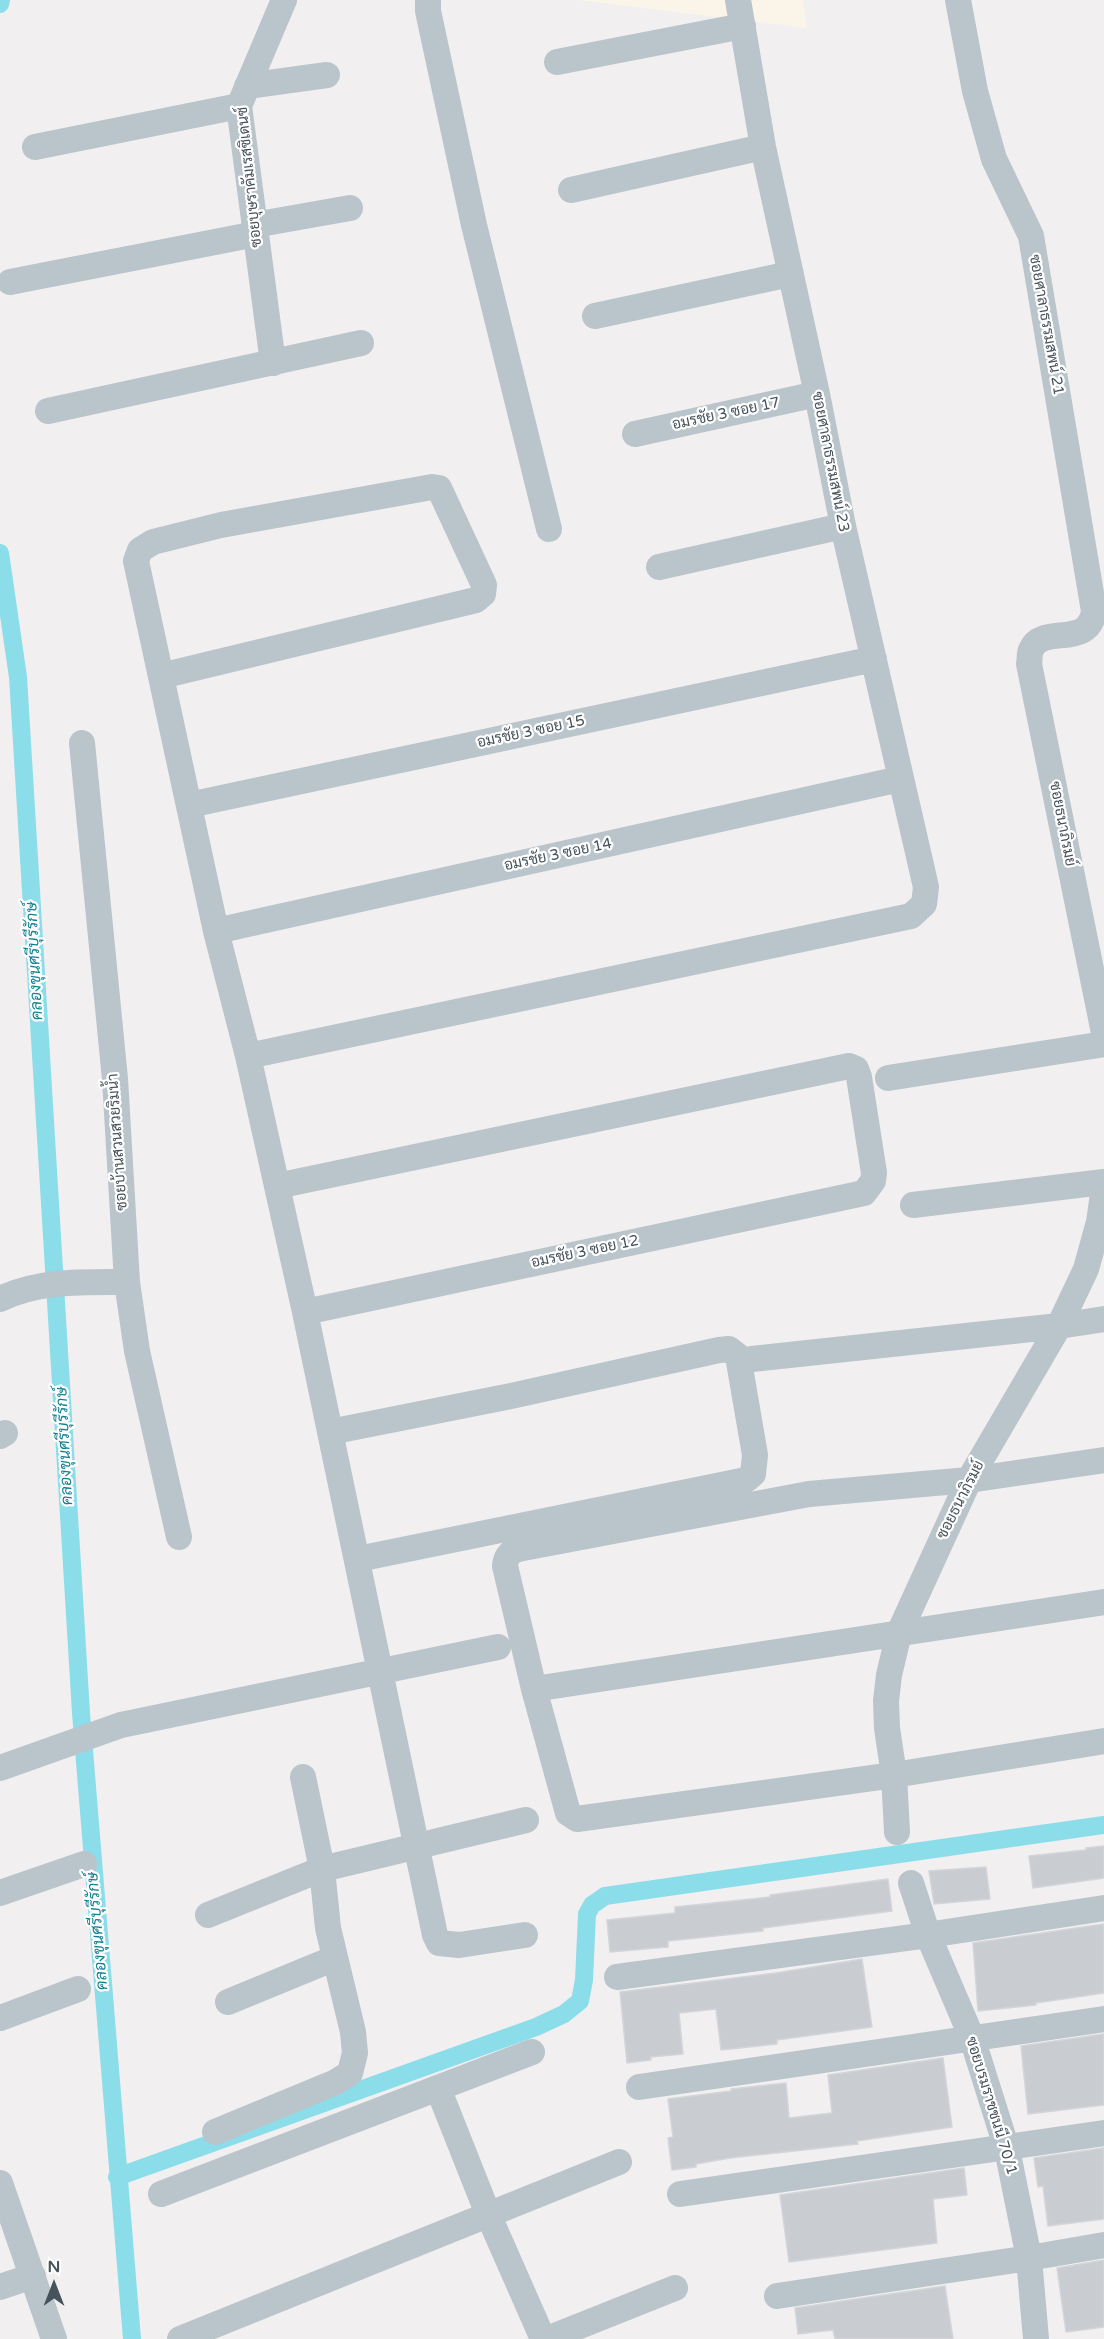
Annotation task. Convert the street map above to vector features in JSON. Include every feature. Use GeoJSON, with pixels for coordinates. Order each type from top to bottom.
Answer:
{"type":"FeatureCollection","features":[{"type":"Feature","properties":{"kind":"street","name":"ซอยบุษราคัมเรสซิเดนซ์"},"geometry":{"type":"LineString","coordinates":[[273,363],[255,230],[243,96],[284,0]]}},
{"type":"Feature","properties":{"kind":"street"},"geometry":{"type":"LineString","coordinates":[[428,0],[428,11],[474,225],[549,529]]}},
{"type":"Feature","properties":{"kind":"street","name":"ซอยศาลาธรรมสพน์ 23"},"geometry":{"type":"LineString","coordinates":[[248,1056],[911,916],[924,904],[926,887],[843,526],[817,394],[763,147],[738,0]]}},
{"type":"Feature","properties":{"kind":"street","name":"ซอยศาลาธรรมสพน์ 21"},"geometry":{"type":"LineString","coordinates":[[958,0],[975,91],[994,159],[1031,236],[1094,611],[1093,622],[1085,631],[1060,636]]}},
{"type":"Feature","properties":{"kind":"street"},"geometry":{"type":"LineString","coordinates":[[557,62],[743,26]]}},
{"type":"Feature","properties":{"kind":"street"},"geometry":{"type":"LineString","coordinates":[[35,147],[327,75]]}},
{"type":"Feature","properties":{"kind":"street"},"geometry":{"type":"LineString","coordinates":[[572,190],[763,147]]}},
{"type":"Feature","properties":{"kind":"street"},"geometry":{"type":"LineString","coordinates":[[10,282],[350,208]]}},
{"type":"Feature","properties":{"kind":"street"},"geometry":{"type":"LineString","coordinates":[[595,316],[790,274]]}},
{"type":"Feature","properties":{"kind":"street"},"geometry":{"type":"LineString","coordinates":[[48,411],[360,343]]}},
{"type":"Feature","properties":{"kind":"street","name":"อมรชัย 3 ซอย 17"},"geometry":{"type":"LineString","coordinates":[[634,434],[817,394]]}},
{"type":"Feature","properties":{"kind":"street"},"geometry":{"type":"LineString","coordinates":[[161,676],[476,600],[483,594],[484,585],[439,488],[432,487],[221,525],[153,542],[140,550],[136,561],[216,931],[248,1056],[305,1312],[435,1935],[439,1943],[459,1946],[525,1935]]}},
{"type":"Feature","properties":{"kind":"street"},"geometry":{"type":"LineString","coordinates":[[659,567],[843,526]]}},
{"type":"Feature","properties":{"kind":"street","name":"ซอยธนาภิรมย์"},"geometry":{"type":"LineString","coordinates":[[1060,636],[1038,640],[1030,650],[1029,664],[1104,1033]]}},
{"type":"Feature","properties":{"kind":"street","name":"อมรชัย 3 ซอย 15"},"geometry":{"type":"LineString","coordinates":[[189,805],[874,659]]}},
{"type":"Feature","properties":{"kind":"street","name":"ซอยบ้านสวนสวยริมน้ำ"},"geometry":{"type":"LineString","coordinates":[[82,743],[115,1079],[127,1282],[137,1351],[179,1537]]}},
{"type":"Feature","properties":{"kind":"street","name":"อมรชัย 3 ซอย 14"},"geometry":{"type":"LineString","coordinates":[[216,931],[900,779]]}},
{"type":"Feature","properties":{"kind":"street"},"geometry":{"type":"LineString","coordinates":[[888,1078],[1104,1044]]}},
{"type":"Feature","properties":{"kind":"street","name":"อมรชัย 3 ซอย 12"},"geometry":{"type":"LineString","coordinates":[[277,1186],[849,1066],[855,1069],[859,1077],[874,1173],[873,1181],[864,1193],[305,1312]]}},
{"type":"Feature","properties":{"kind":"street"},"geometry":{"type":"LineString","coordinates":[[913,1205],[1104,1182]]}},
{"type":"Feature","properties":{"kind":"street","name":"ซอยธนาภิรมย์"},"geometry":{"type":"LineString","coordinates":[[897,1832],[894,1774],[887,1728],[886,1701],[889,1675],[899,1633],[969,1480],[1059,1326],[1086,1269],[1099,1222],[1104,1187]]}},
{"type":"Feature","properties":{"kind":"street"},"geometry":{"type":"LineString","coordinates":[[0,1299],[17,1291],[46,1284],[127,1282]]}},
{"type":"Feature","properties":{"kind":"street"},"geometry":{"type":"LineString","coordinates":[[753,1359],[1059,1326],[1104,1319]]}},
{"type":"Feature","properties":{"kind":"street"},"geometry":{"type":"LineString","coordinates":[[330,1432],[511,1396],[729,1348],[738,1356],[755,1455],[753,1474],[746,1480],[358,1559]]}},
{"type":"Feature","properties":{"kind":"street"},"geometry":{"type":"LineString","coordinates":[[1104,1460],[969,1480],[809,1494],[515,1550],[506,1558],[505,1566],[534,1689],[568,1813],[577,1819],[894,1774],[1104,1741]]}},
{"type":"Feature","properties":{"kind":"street"},"geometry":{"type":"LineString","coordinates":[[534,1689],[1104,1602]]}},
{"type":"Feature","properties":{"kind":"street"},"geometry":{"type":"LineString","coordinates":[[0,1768],[121,1725],[498,1647]]}},
{"type":"Feature","properties":{"kind":"street"},"geometry":{"type":"LineString","coordinates":[[215,2132],[336,2082],[350,2073],[355,2053],[353,2032],[325,1910],[322,1869],[303,1778]]}},
{"type":"Feature","properties":{"kind":"street"},"geometry":{"type":"LineString","coordinates":[[208,1915],[322,1869],[418,1848],[526,1820]]}},
{"type":"Feature","properties":{"kind":"street"},"geometry":{"type":"LineString","coordinates":[[0,1893],[84,1864]]}},
{"type":"Feature","properties":{"kind":"street","name":"ซอยบรมราชชนนี 70/1"},"geometry":{"type":"LineString","coordinates":[[911,1883],[928,1935],[972,2038],[1007,2149],[1029,2258],[1036,2339]]}},
{"type":"Feature","properties":{"kind":"street"},"geometry":{"type":"LineString","coordinates":[[617,1977],[928,1935],[1104,1908]]}},
{"type":"Feature","properties":{"kind":"street"},"geometry":{"type":"LineString","coordinates":[[228,2002],[335,1958]]}},
{"type":"Feature","properties":{"kind":"street"},"geometry":{"type":"LineString","coordinates":[[0,2018],[78,1989]]}},
{"type":"Feature","properties":{"kind":"street"},"geometry":{"type":"LineString","coordinates":[[639,2087],[1104,2019]]}},
{"type":"Feature","properties":{"kind":"street"},"geometry":{"type":"LineString","coordinates":[[161,2194],[532,2052]]}},
{"type":"Feature","properties":{"kind":"street"},"geometry":{"type":"LineString","coordinates":[[438,2088],[489,2214],[545,2339],[675,2288]]}},
{"type":"Feature","properties":{"kind":"street"},"geometry":{"type":"LineString","coordinates":[[680,2194],[1007,2149],[1104,2133]]}},
{"type":"Feature","properties":{"kind":"street"},"geometry":{"type":"LineString","coordinates":[[180,2339],[619,2162]]}},
{"type":"Feature","properties":{"kind":"street"},"geometry":{"type":"LineString","coordinates":[[0,2183],[54,2339]]}},
{"type":"Feature","properties":{"kind":"street"},"geometry":{"type":"LineString","coordinates":[[777,2296],[1104,2245]]}},
{"type":"Feature","properties":{"kind":"street"},"geometry":{"type":"LineString","coordinates":[[0,2287],[33,2276]]}},
{"type":"Feature","properties":{"kind":"shaded area"},"geometry":{"type":"Polygon","coordinates":[[[578,0],[803,0],[807,28],[578,0]]]}},
{"type":"Feature","properties":{"kind":"building"},"geometry":{"type":"Polygon","coordinates":[[[1104,1846],[1104,1878],[1033,1888],[1029,1856],[1104,1846]]]}},
{"type":"Feature","properties":{"kind":"building"},"geometry":{"type":"Polygon","coordinates":[[[986,1867],[990,1899],[934,1904],[929,1871],[986,1867]]]}},
{"type":"Feature","properties":{"kind":"building"},"geometry":{"type":"Polygon","coordinates":[[[888,1879],[892,1911],[763,1928],[763,1931],[668,1941],[668,1947],[610,1952],[607,1920],[675,1913],[675,1907],[770,1897],[770,1895],[888,1879]]]}},
{"type":"Feature","properties":{"kind":"building"},"geometry":{"type":"Polygon","coordinates":[[[1104,1924],[1104,1993],[1036,2003],[1036,2005],[978,2011],[973,1943],[1104,1924]]]}},
{"type":"Feature","properties":{"kind":"building"},"geometry":{"type":"Polygon","coordinates":[[[862,1959],[872,2027],[777,2040],[777,2044],[721,2050],[716,2009],[679,2013],[683,2054],[651,2057],[651,2060],[627,2063],[620,1992],[776,1973],[862,1959]]]}},
{"type":"Feature","properties":{"kind":"building"},"geometry":{"type":"Polygon","coordinates":[[[1104,2034],[1104,2105],[1028,2114],[1021,2046],[1104,2034]]]}},
{"type":"Feature","properties":{"kind":"building"},"geometry":{"type":"Polygon","coordinates":[[[943,2058],[952,2127],[857,2141],[858,2144],[730,2158],[696,2164],[696,2167],[672,2170],[668,2138],[673,2137],[668,2099],[786,2083],[789,2118],[832,2113],[828,2075],[943,2058]]]}},
{"type":"Feature","properties":{"kind":"building"},"geometry":{"type":"Polygon","coordinates":[[[1104,2148],[1104,2219],[1048,2226],[1043,2186],[1038,2187],[1034,2158],[1104,2148]]]}},
{"type":"Feature","properties":{"kind":"building"},"geometry":{"type":"Polygon","coordinates":[[[964,2168],[967,2195],[933,2199],[937,2243],[789,2262],[780,2195],[964,2168]]]}},
{"type":"Feature","properties":{"kind":"building"},"geometry":{"type":"Polygon","coordinates":[[[1104,2260],[1104,2327],[1066,2332],[1057,2268],[1104,2260]]]}},
{"type":"Feature","properties":{"kind":"building"},"geometry":{"type":"Polygon","coordinates":[[[945,2286],[953,2339],[835,2339],[833,2330],[798,2334],[795,2308],[945,2286]]]}},
{"type":"Feature","properties":{"kind":"waterway","name":"คลองขุนศรีบุรีรักษ์"},"geometry":{"type":"LineString","coordinates":[[0,4],[1,0]]}},
{"type":"Feature","properties":{"kind":"waterway","name":"คลองขุนศรีบุรีรักษ์"},"geometry":{"type":"LineString","coordinates":[[0,553],[18,677],[81,1713],[132,2339]]}},
{"type":"Feature","properties":{"kind":"waterway"},"geometry":{"type":"LineString","coordinates":[[117,2177],[536,2027],[564,2014],[580,2001],[584,1980],[587,1914],[592,1905],[605,1896],[1104,1825]]}}]}
